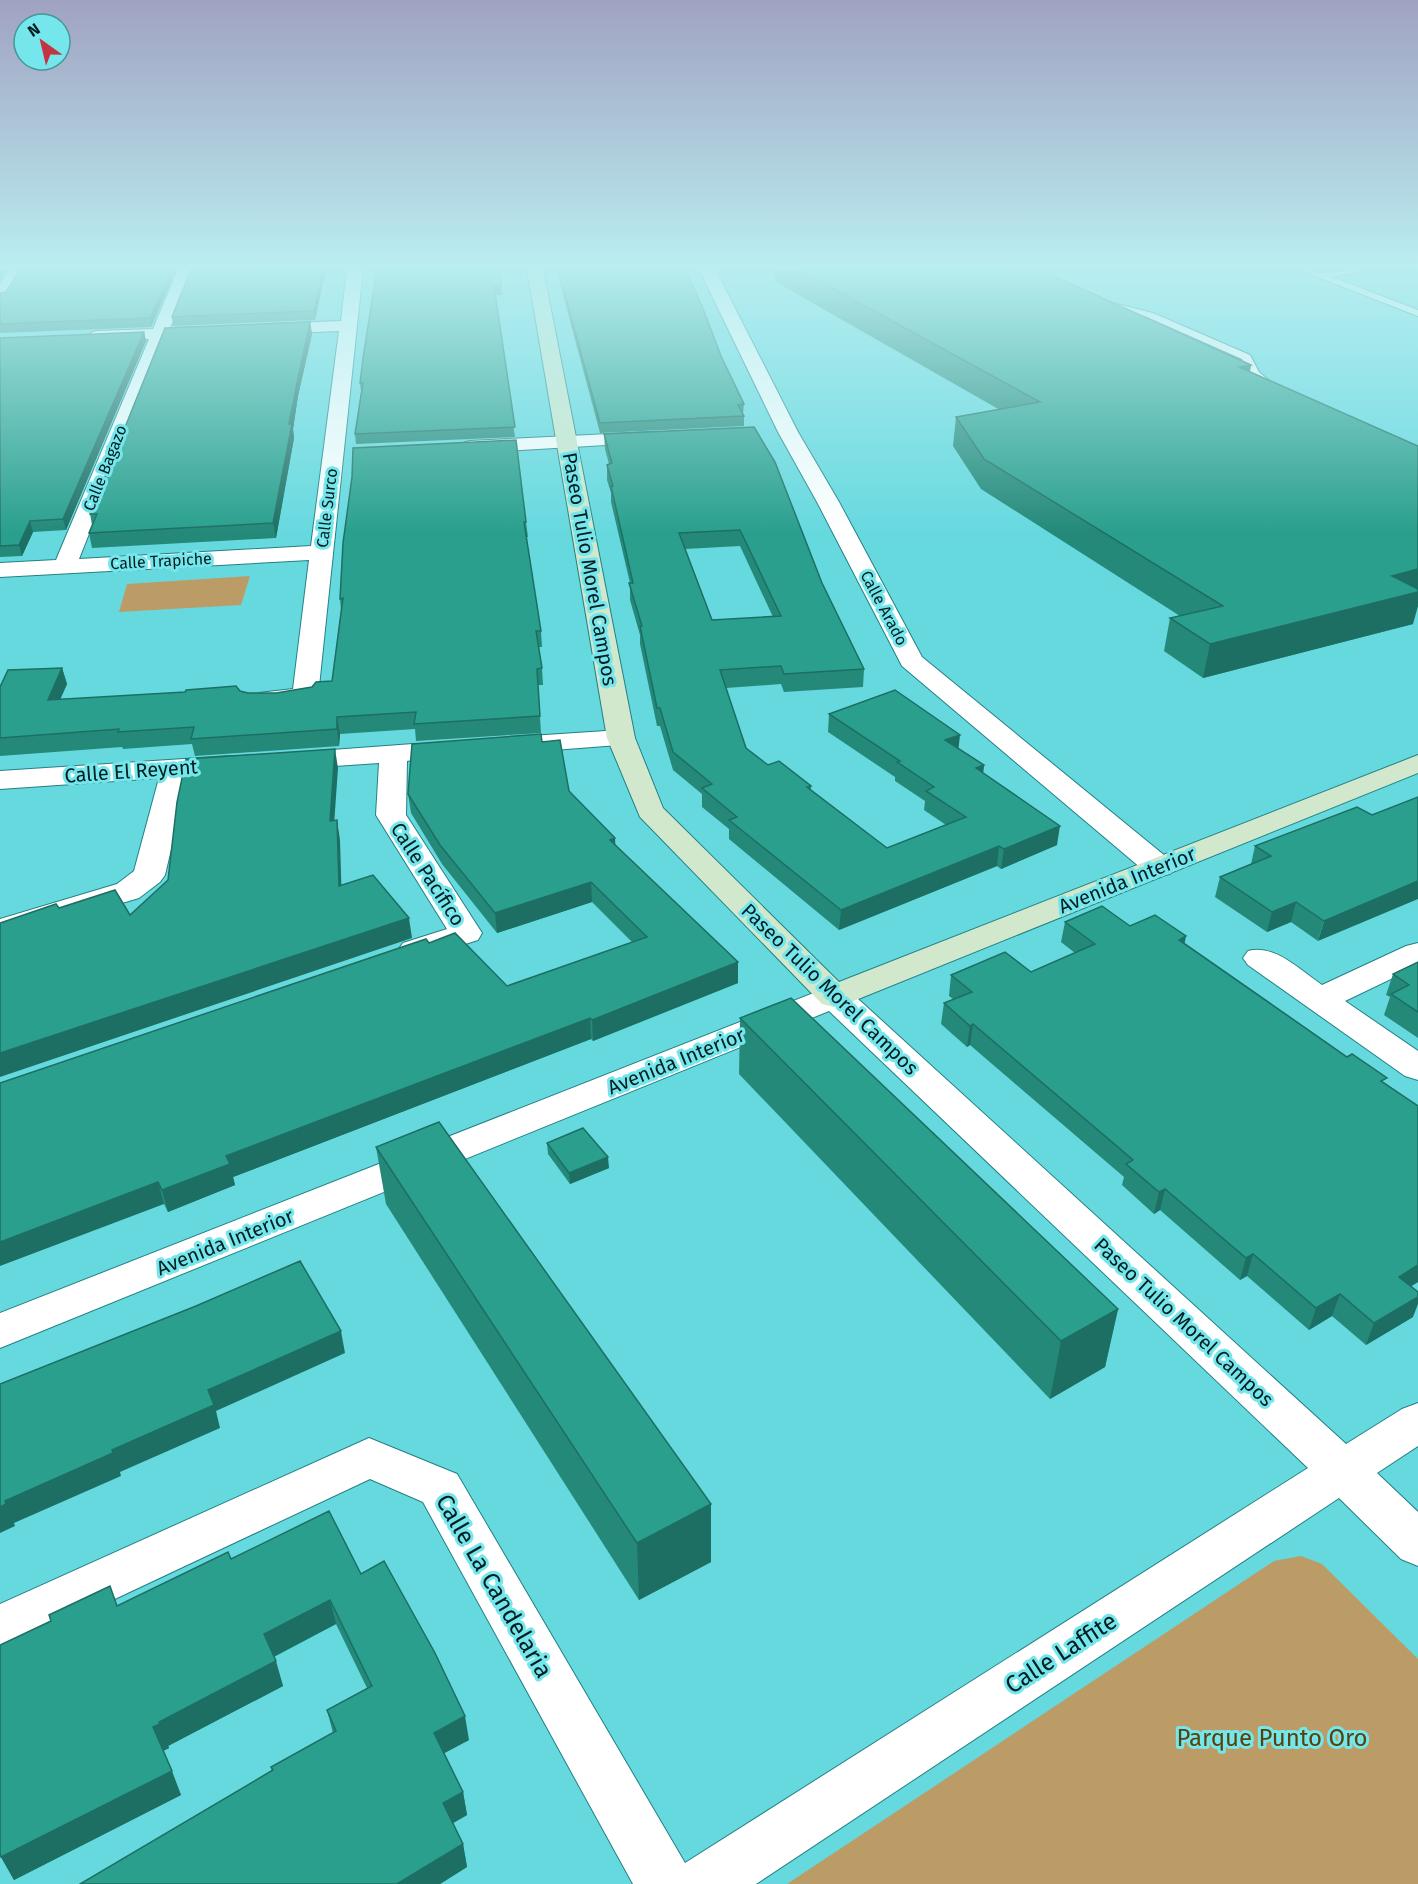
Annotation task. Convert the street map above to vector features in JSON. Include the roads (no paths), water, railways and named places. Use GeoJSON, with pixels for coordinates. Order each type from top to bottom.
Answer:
{"type":"FeatureCollection","features":[{"type":"Feature","properties":{"kind":"street","name":"Calle Bagazo"},"geometry":{"type":"LineString","coordinates":[[65,566],[151,357]]}},
{"type":"Feature","properties":{"kind":"street","name":"Calle Surco"},"geometry":{"type":"LineString","coordinates":[[253,700],[304,696],[345,357]]}},
{"type":"Feature","properties":{"kind":"street","name":"Paseo Tulio Morel Campos"},"geometry":{"type":"LineString","coordinates":[[551,357],[621,738],[650,811],[834,996],[1342,1470],[1418,1544]]}},
{"type":"Feature","properties":{"kind":"street","name":"Calle Arado"},"geometry":{"type":"LineString","coordinates":[[745,357],[777,432],[828,502],[911,661],[1160,867]]}},
{"type":"Feature","properties":{"kind":"street"},"geometry":{"type":"LineString","coordinates":[[450,448],[672,437]]}},
{"type":"Feature","properties":{"kind":"street"},"geometry":{"type":"LineString","coordinates":[[334,454],[357,453]]}},
{"type":"Feature","properties":{"kind":"street","name":"Calle Trapiche"},"geometry":{"type":"LineString","coordinates":[[0,570],[322,552]]}},
{"type":"Feature","properties":{"kind":"street"},"geometry":{"type":"LineString","coordinates":[[484,747],[621,738]]}},
{"type":"Feature","properties":{"kind":"street","name":"Calle El Reyent"},"geometry":{"type":"LineString","coordinates":[[0,780],[439,750]]}},
{"type":"Feature","properties":{"kind":"street","name":"Calle Pacífico"},"geometry":{"type":"LineString","coordinates":[[389,959],[466,933],[391,815],[393,753]]}},
{"type":"Feature","properties":{"kind":"street","name":"Avenida Interior"},"geometry":{"type":"LineString","coordinates":[[0,1331],[1418,763]]}},
{"type":"Feature","properties":{"kind":"street"},"geometry":{"type":"LineString","coordinates":[[0,929],[128,891],[148,875],[176,768]]}},
{"type":"Feature","properties":{"kind":"street"},"geometry":{"type":"LineString","coordinates":[[1320,999],[1418,953]]}},
{"type":"Feature","properties":{"kind":"street"},"geometry":{"type":"LineString","coordinates":[[1260,958],[1418,1068]]}},
{"type":"Feature","properties":{"kind":"street","name":"Calle Laffite"},"geometry":{"type":"LineString","coordinates":[[705,1884],[1418,1422]]}},
{"type":"Feature","properties":{"kind":"street","name":"Calle La Candelaria"},"geometry":{"type":"LineString","coordinates":[[0,1629],[369,1458],[440,1488],[665,1884]]}},
{"type":"Feature","properties":{"kind":"lane"},"geometry":{"type":"LineString","coordinates":[[1246,357],[1261,381],[1282,393]]}},
{"type":"Feature","properties":{"kind":"park label","name":"Parque Punto Oro"},"geometry":{"type":"Point","coordinates":[1272,1738]}}]}
